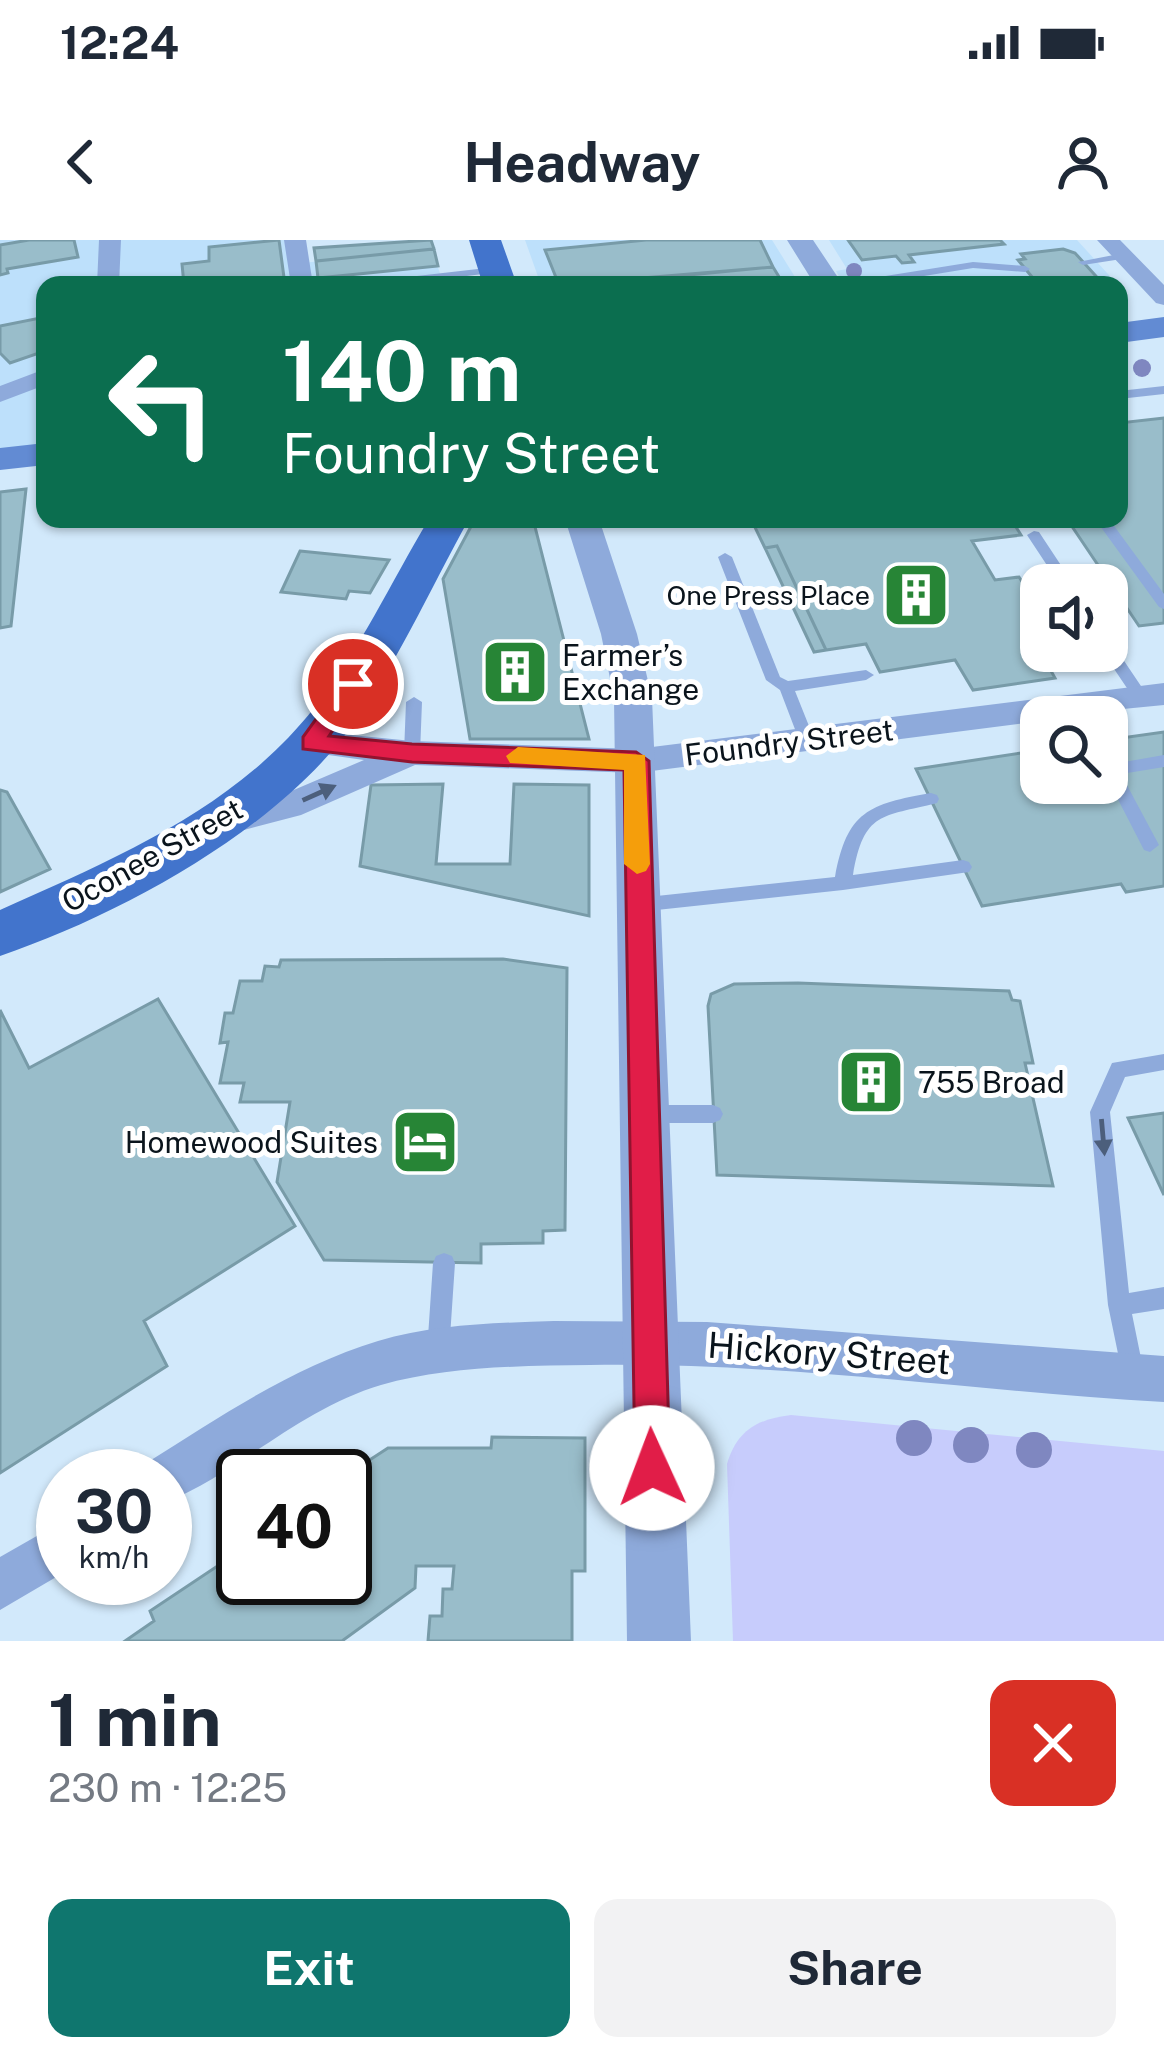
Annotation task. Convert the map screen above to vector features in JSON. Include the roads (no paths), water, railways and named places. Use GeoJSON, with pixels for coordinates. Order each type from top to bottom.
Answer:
{"type":"FeatureCollection","features":[{"type":"Feature","properties":{"kind":"main road"},"geometry":{"type":"LineString","coordinates":[[1128,332],[1164,328]]}},
{"type":"Feature","properties":{"kind":"main road"},"geometry":{"type":"LineString","coordinates":[[0,459],[36,455]]}},
{"type":"Feature","properties":{"kind":"main road","name":"Oconee Street"},"geometry":{"type":"LineString","coordinates":[[0,934],[158,859],[223,823],[265,790],[311,743],[353,684],[444,528]]}},
{"type":"Feature","properties":{"kind":"street"},"geometry":{"type":"LineString","coordinates":[[108,276],[110,240]]}},
{"type":"Feature","properties":{"kind":"street"},"geometry":{"type":"LineString","coordinates":[[296,240],[301,276]]}},
{"type":"Feature","properties":{"kind":"street"},"geometry":{"type":"LineString","coordinates":[[800,240],[823,276]]}},
{"type":"Feature","properties":{"kind":"street"},"geometry":{"type":"LineString","coordinates":[[1116,248],[1164,298]]}},
{"type":"Feature","properties":{"kind":"street"},"geometry":{"type":"LineString","coordinates":[[0,395],[36,380]]}},
{"type":"Feature","properties":{"kind":"street"},"geometry":{"type":"LineString","coordinates":[[585,528],[631,682],[659,1641]]}},
{"type":"Feature","properties":{"kind":"street","name":"Foundry Street"},"geometry":{"type":"LineString","coordinates":[[311,743],[412,753],[636,761],[1152,695]]}},
{"type":"Feature","properties":{"kind":"street","name":"Foundry Street"},"geometry":{"type":"LineString","coordinates":[[223,823],[289,806],[412,753]]}},
{"type":"Feature","properties":{"kind":"street","name":"Hickory Street"},"geometry":{"type":"LineString","coordinates":[[192,1462],[247,1426],[355,1372],[438,1352],[500,1345],[648,1342],[1149,1379]]}},
{"type":"Feature","properties":{"kind":"street"},"geometry":{"type":"LineString","coordinates":[[0,1585],[36,1562]]}},
{"type":"Feature","properties":{"kind":"lane"},"geometry":{"type":"LineString","coordinates":[[1083,262],[1116,248]]}},
{"type":"Feature","properties":{"kind":"lane"},"geometry":{"type":"LineString","coordinates":[[423,276],[494,265]]}},
{"type":"Feature","properties":{"kind":"lane"},"geometry":{"type":"LineString","coordinates":[[904,276],[973,265],[1024,268]]}},
{"type":"Feature","properties":{"kind":"lane"},"geometry":{"type":"LineString","coordinates":[[1128,394],[1164,390]]}},
{"type":"Feature","properties":{"kind":"lane"},"geometry":{"type":"LineString","coordinates":[[1109,528],[1164,604]]}},
{"type":"Feature","properties":{"kind":"lane"},"geometry":{"type":"LineString","coordinates":[[1034,535],[1053,564]]}},
{"type":"Feature","properties":{"kind":"lane"},"geometry":{"type":"LineString","coordinates":[[725,556],[774,680],[786,686],[866,675]]}},
{"type":"Feature","properties":{"kind":"lane"},"geometry":{"type":"LineString","coordinates":[[1128,669],[1152,695]]}},
{"type":"Feature","properties":{"kind":"lane"},"geometry":{"type":"LineString","coordinates":[[786,686],[807,741]]}},
{"type":"Feature","properties":{"kind":"lane"},"geometry":{"type":"LineString","coordinates":[[412,753],[414,702]]}},
{"type":"Feature","properties":{"kind":"lane"},"geometry":{"type":"LineString","coordinates":[[1150,845],[1111,770],[1164,761]]}},
{"type":"Feature","properties":{"kind":"lane"},"geometry":{"type":"LineString","coordinates":[[843,883],[849,844],[861,818],[881,807],[931,800]]}},
{"type":"Feature","properties":{"kind":"lane"},"geometry":{"type":"LineString","coordinates":[[638,905],[963,867]]}},
{"type":"Feature","properties":{"kind":"lane"},"geometry":{"type":"LineString","coordinates":[[1149,1379],[1119,1305],[1100,1112],[1119,1070],[1164,1062]]}},
{"type":"Feature","properties":{"kind":"lane"},"geometry":{"type":"LineString","coordinates":[[641,1114],[713,1114]]}},
{"type":"Feature","properties":{"kind":"lane"},"geometry":{"type":"LineString","coordinates":[[438,1352],[444,1263]]}},
{"type":"Feature","properties":{"kind":"lane"},"geometry":{"type":"LineString","coordinates":[[1119,1305],[1164,1298]]}},
{"type":"Feature","properties":{"kind":"place","name":"One Press Place"},"geometry":{"type":"Point","coordinates":[916,595]}},
{"type":"Feature","properties":{"kind":"place","name":"Farmer’s Exchange"},"geometry":{"type":"Point","coordinates":[515,672]}},
{"type":"Feature","properties":{"kind":"place","name":"755 Broad"},"geometry":{"type":"Point","coordinates":[871,1082]}},
{"type":"Feature","properties":{"kind":"place","name":"Homewood Suites"},"geometry":{"type":"Point","coordinates":[425,1142]}}]}
